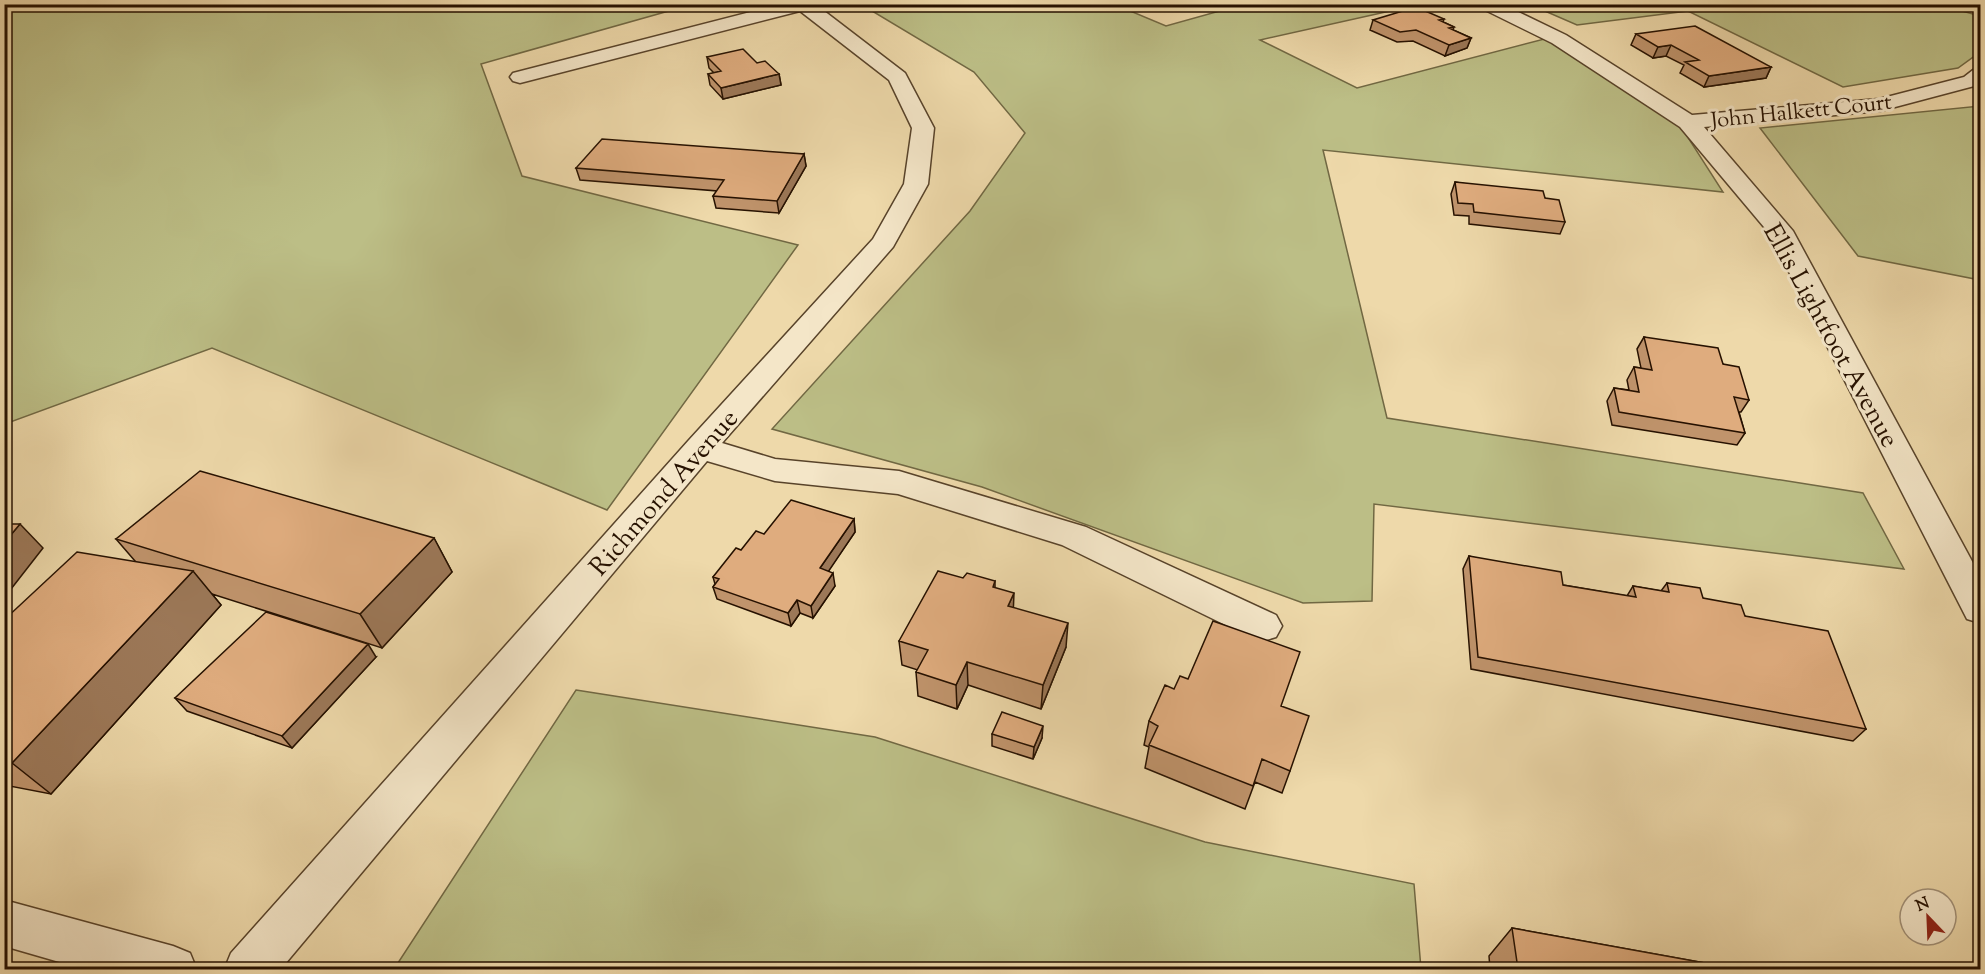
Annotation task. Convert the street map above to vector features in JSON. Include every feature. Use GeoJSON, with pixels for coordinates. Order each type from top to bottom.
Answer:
{"type":"FeatureCollection","features":[{"type":"Feature","properties":{"kind":"street","name":"Ellis Lightfoot Avenue"},"geometry":{"type":"LineString","coordinates":[[1487,4],[1559,39],[1688,122],[1780,231],[1980,609]]}},
{"type":"Feature","properties":{"kind":"street"},"geometry":{"type":"LineString","coordinates":[[1971,4],[1980,7]]}},
{"type":"Feature","properties":{"kind":"street"},"geometry":{"type":"LineString","coordinates":[[520,77],[805,5]]}},
{"type":"Feature","properties":{"kind":"street","name":"Richmond Avenue"},"geometry":{"type":"LineString","coordinates":[[248,969],[700,448],[884,242],[916,184],[922,128],[898,77],[805,5]]}},
{"type":"Feature","properties":{"kind":"street","name":"John Halkett Court"},"geometry":{"type":"LineString","coordinates":[[1688,122],[1880,105],[1971,81],[1980,74]]}},
{"type":"Feature","properties":{"kind":"street"},"geometry":{"type":"LineString","coordinates":[[700,448],[775,470],[899,483],[1074,536],[1263,626]]}},
{"type":"Feature","properties":{"kind":"street"},"geometry":{"type":"LineString","coordinates":[[4,922],[172,969]]}},
{"type":"Feature","properties":{"kind":"green space"},"geometry":{"type":"Polygon","coordinates":[[[5,4],[690,5],[481,64],[522,176],[798,245],[607,510],[212,348],[5,424],[5,4]]]}},
{"type":"Feature","properties":{"kind":"green space"},"geometry":{"type":"Polygon","coordinates":[[[862,5],[1116,5],[1166,26],[1241,5],[1417,5],[1260,40],[1357,88],[1552,37],[1664,100],[1723,192],[1323,150],[1387,418],[1863,493],[1904,569],[1374,504],[1372,601],[1303,603],[982,487],[772,429],[970,211],[1025,133],[974,72],[862,5]]]}},
{"type":"Feature","properties":{"kind":"green space"},"geometry":{"type":"Polygon","coordinates":[[[1531,5],[1941,5],[1980,16],[1980,52],[1958,68],[1843,87],[1688,11],[1577,25],[1531,5]]]}},
{"type":"Feature","properties":{"kind":"green space"},"geometry":{"type":"Polygon","coordinates":[[[1980,106],[1980,280],[1858,256],[1760,128],[1980,106]]]}},
{"type":"Feature","properties":{"kind":"green space"},"geometry":{"type":"Polygon","coordinates":[[[576,690],[875,737],[1205,842],[1414,884],[1421,969],[394,969],[576,690]]]}},
{"type":"Feature","properties":{"kind":"building"},"geometry":{"type":"Polygon","coordinates":[[[1416,7],[1444,19],[1439,20],[1454,27],[1449,28],[1471,38],[1449,45],[1416,30],[1400,32],[1373,20],[1416,7]]]}},
{"type":"Feature","properties":{"kind":"building"},"geometry":{"type":"Polygon","coordinates":[[[1695,26],[1771,67],[1709,76],[1685,62],[1699,60],[1671,45],[1658,47],[1636,34],[1695,26]]]}},
{"type":"Feature","properties":{"kind":"building"},"geometry":{"type":"Polygon","coordinates":[[[743,49],[757,63],[765,61],[779,74],[721,88],[708,74],[721,71],[707,57],[743,49]]]}},
{"type":"Feature","properties":{"kind":"building"},"geometry":{"type":"Polygon","coordinates":[[[602,139],[804,154],[777,201],[713,196],[724,180],[576,168],[602,139]]]}},
{"type":"Feature","properties":{"kind":"building"},"geometry":{"type":"Polygon","coordinates":[[[1455,182],[1543,191],[1545,198],[1559,200],[1565,222],[1474,212],[1473,204],[1458,203],[1455,182]]]}},
{"type":"Feature","properties":{"kind":"building"},"geometry":{"type":"Polygon","coordinates":[[[1644,337],[1718,348],[1723,364],[1739,367],[1749,400],[1734,397],[1745,433],[1619,412],[1614,388],[1639,392],[1634,367],[1652,370],[1644,337]]]}},
{"type":"Feature","properties":{"kind":"building"},"geometry":{"type":"Polygon","coordinates":[[[200,471],[434,538],[360,614],[116,539],[200,471]]]}},
{"type":"Feature","properties":{"kind":"building"},"geometry":{"type":"Polygon","coordinates":[[[791,500],[854,519],[820,568],[833,573],[811,606],[797,600],[788,613],[713,587],[719,579],[713,577],[736,548],[741,550],[756,531],[764,534],[791,500]]]}},
{"type":"Feature","properties":{"kind":"building"},"geometry":{"type":"Polygon","coordinates":[[[4,524],[20,524],[4,543],[4,524]]]}},
{"type":"Feature","properties":{"kind":"building"},"geometry":{"type":"Polygon","coordinates":[[[77,552],[193,571],[12,763],[4,761],[4,620],[77,552]]]}},
{"type":"Feature","properties":{"kind":"building"},"geometry":{"type":"Polygon","coordinates":[[[1469,556],[1561,572],[1563,585],[1636,597],[1633,586],[1669,592],[1667,583],[1700,588],[1703,598],[1741,605],[1745,616],[1828,631],[1866,729],[1478,657],[1469,556]]]}},
{"type":"Feature","properties":{"kind":"building"},"geometry":{"type":"Polygon","coordinates":[[[938,571],[963,578],[967,573],[995,581],[993,587],[1014,593],[1008,606],[1068,623],[1043,685],[967,662],[956,685],[916,672],[928,650],[899,641],[938,571]]]}},
{"type":"Feature","properties":{"kind":"building"},"geometry":{"type":"Polygon","coordinates":[[[266,612],[368,644],[282,736],[175,698],[266,612]]]}},
{"type":"Feature","properties":{"kind":"building"},"geometry":{"type":"Polygon","coordinates":[[[1213,621],[1300,652],[1281,706],[1309,716],[1290,771],[1262,759],[1253,786],[1149,745],[1158,726],[1149,721],[1165,685],[1174,689],[1180,676],[1188,679],[1213,621]]]}},
{"type":"Feature","properties":{"kind":"building"},"geometry":{"type":"Polygon","coordinates":[[[1002,712],[1043,726],[1034,747],[992,734],[1002,712]]]}},
{"type":"Feature","properties":{"kind":"building"},"geometry":{"type":"Polygon","coordinates":[[[1512,928],[1738,969],[1518,969],[1512,928]]]}}]}
